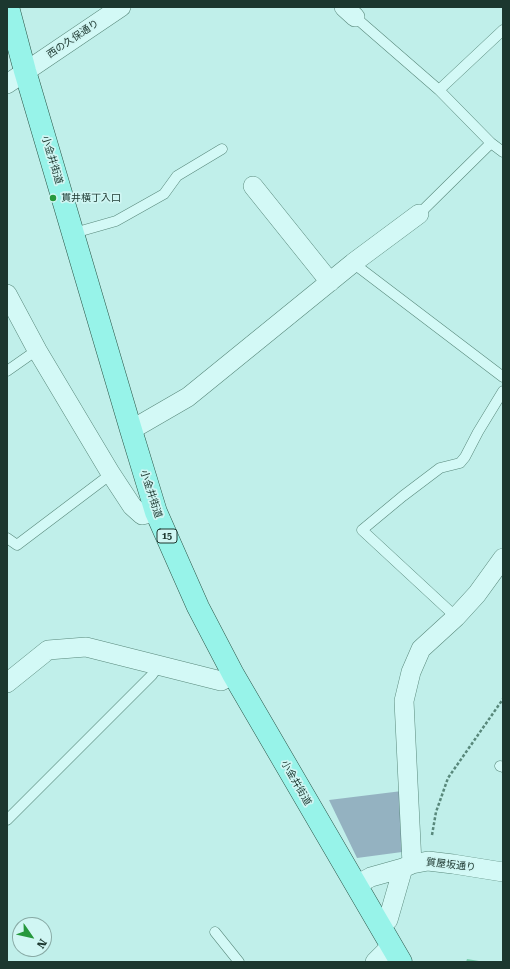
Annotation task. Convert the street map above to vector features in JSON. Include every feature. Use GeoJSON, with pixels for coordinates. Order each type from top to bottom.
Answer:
{"type":"FeatureCollection","features":[{"type":"Feature","properties":{"kind":"main road","name":"小金井街道"},"geometry":{"type":"LineString","coordinates":[[8,7],[25,71],[156,512],[198,607],[233,674],[396,953]]}},
{"type":"Feature","properties":{"kind":"street","name":"西の久保通り"},"geometry":{"type":"LineString","coordinates":[[7,84],[121,7]]}},
{"type":"Feature","properties":{"kind":"street"},"geometry":{"type":"LineString","coordinates":[[253,186],[330,282]]}},
{"type":"Feature","properties":{"kind":"street"},"geometry":{"type":"LineString","coordinates":[[131,430],[188,397],[352,264],[419,214]]}},
{"type":"Feature","properties":{"kind":"street"},"geometry":{"type":"LineString","coordinates":[[7,294],[37,350],[111,474],[132,506],[142,514],[156,512]]}},
{"type":"Feature","properties":{"kind":"street"},"geometry":{"type":"LineString","coordinates":[[379,924],[388,920],[414,864],[404,701],[411,672],[421,649],[456,617],[477,594],[503,558]]}},
{"type":"Feature","properties":{"kind":"street"},"geometry":{"type":"LineString","coordinates":[[7,684],[48,650],[86,647],[221,681],[233,674]]}},
{"type":"Feature","properties":{"kind":"street","name":"質屋坂通り"},"geometry":{"type":"LineString","coordinates":[[356,885],[371,877],[414,864],[453,864],[503,872]]}},
{"type":"Feature","properties":{"kind":"street"},"geometry":{"type":"LineString","coordinates":[[375,962],[396,953]]}},
{"type":"Feature","properties":{"kind":"lane"},"geometry":{"type":"LineString","coordinates":[[350,12],[438,90],[491,143],[503,152]]}},
{"type":"Feature","properties":{"kind":"lane"},"geometry":{"type":"LineString","coordinates":[[438,90],[503,30]]}},
{"type":"Feature","properties":{"kind":"lane"},"geometry":{"type":"LineString","coordinates":[[419,214],[491,143]]}},
{"type":"Feature","properties":{"kind":"lane"},"geometry":{"type":"LineString","coordinates":[[74,234],[116,221],[164,194],[177,176],[222,149]]}},
{"type":"Feature","properties":{"kind":"lane"},"geometry":{"type":"LineString","coordinates":[[352,264],[503,377]]}},
{"type":"Feature","properties":{"kind":"lane"},"geometry":{"type":"LineString","coordinates":[[7,371],[37,350]]}},
{"type":"Feature","properties":{"kind":"lane"},"geometry":{"type":"LineString","coordinates":[[456,617],[362,530],[440,468],[460,463],[465,457],[503,390]]}},
{"type":"Feature","properties":{"kind":"lane"},"geometry":{"type":"LineString","coordinates":[[7,538],[17,546],[111,474]]}},
{"type":"Feature","properties":{"kind":"lane"},"geometry":{"type":"LineString","coordinates":[[7,820],[152,675],[159,666]]}},
{"type":"Feature","properties":{"kind":"lane"},"geometry":{"type":"LineString","coordinates":[[215,932],[239,962]]}},
{"type":"Feature","properties":{"kind":"path"},"geometry":{"type":"LineString","coordinates":[[414,864],[436,812],[448,778],[503,699]]}},
{"type":"Feature","properties":{"kind":"shaded area"},"geometry":{"type":"Polygon","coordinates":[[[402,791],[402,852],[357,858],[329,800],[402,791]]]}},
{"type":"Feature","properties":{"kind":"building"},"geometry":{"type":"Polygon","coordinates":[[[467,959],[479,961],[479,962],[466,962],[467,959]]]}},
{"type":"Feature","properties":{"kind":"place","name":"貫井横丁入口"},"geometry":{"type":"Point","coordinates":[53,198]}}]}
